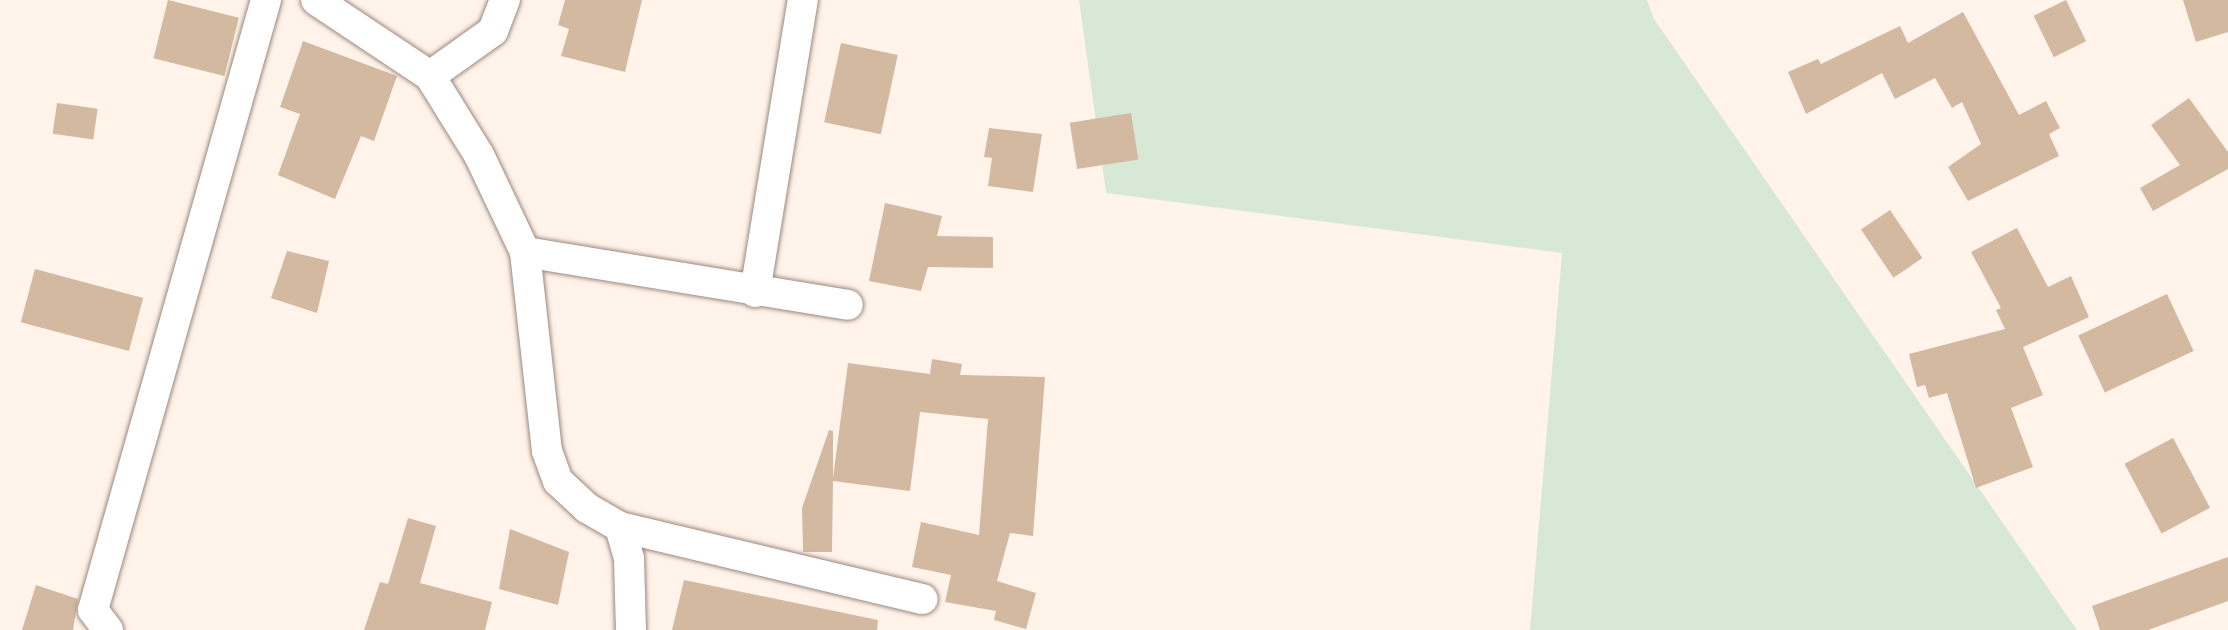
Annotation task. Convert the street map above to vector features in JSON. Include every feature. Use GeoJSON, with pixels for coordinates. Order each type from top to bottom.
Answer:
{"type":"FeatureCollection","features":[{"type":"Feature","properties":{"kind":"street"},"geometry":{"type":"LineString","coordinates":[[108,630],[93,610],[266,0]]}},
{"type":"Feature","properties":{"kind":"street"},"geometry":{"type":"LineString","coordinates":[[316,0],[430,76],[479,155],[524,253],[547,451],[558,481],[587,508],[620,527],[923,599]]}},
{"type":"Feature","properties":{"kind":"street"},"geometry":{"type":"LineString","coordinates":[[430,76],[493,31],[505,0]]}},
{"type":"Feature","properties":{"kind":"street"},"geometry":{"type":"LineString","coordinates":[[755,292],[803,0]]}},
{"type":"Feature","properties":{"kind":"street"},"geometry":{"type":"LineString","coordinates":[[524,253],[848,305]]}},
{"type":"Feature","properties":{"kind":"street"},"geometry":{"type":"LineString","coordinates":[[620,527],[629,559],[631,630]]}},
{"type":"Feature","properties":{"kind":"green space"},"geometry":{"type":"Polygon","coordinates":[[[1079,0],[1647,0],[1654,19],[2077,630],[1530,630],[1562,253],[1106,193],[1079,0]]]}},
{"type":"Feature","properties":{"kind":"building"},"geometry":{"type":"Polygon","coordinates":[[[168,0],[239,18],[224,76],[153,58],[168,0]]]}},
{"type":"Feature","properties":{"kind":"building"},"geometry":{"type":"Polygon","coordinates":[[[565,0],[642,0],[625,72],[561,56],[569,29],[558,25],[565,0]]]}},
{"type":"Feature","properties":{"kind":"building"},"geometry":{"type":"Polygon","coordinates":[[[2066,0],[2086,41],[2054,57],[2034,16],[2066,0]]]}},
{"type":"Feature","properties":{"kind":"building"},"geometry":{"type":"Polygon","coordinates":[[[2183,0],[2228,0],[2228,32],[2196,42],[2183,0]]]}},
{"type":"Feature","properties":{"kind":"building"},"geometry":{"type":"Polygon","coordinates":[[[1963,12],[2019,115],[2046,101],[2060,128],[2049,134],[2059,156],[1968,201],[1948,167],[1981,144],[1962,102],[1952,108],[1935,78],[1895,99],[1882,73],[1806,114],[1788,72],[1818,59],[1821,64],[1900,26],[1908,43],[1963,12]]]}},
{"type":"Feature","properties":{"kind":"building"},"geometry":{"type":"Polygon","coordinates":[[[303,41],[397,76],[374,141],[361,136],[335,199],[278,175],[300,114],[280,107],[303,41]]]}},
{"type":"Feature","properties":{"kind":"building"},"geometry":{"type":"Polygon","coordinates":[[[841,43],[898,55],[881,134],[824,122],[841,43]]]}},
{"type":"Feature","properties":{"kind":"building"},"geometry":{"type":"Polygon","coordinates":[[[2189,98],[2228,152],[2228,169],[2153,211],[2140,188],[2180,165],[2151,125],[2189,98]]]}},
{"type":"Feature","properties":{"kind":"building"},"geometry":{"type":"Polygon","coordinates":[[[57,103],[98,109],[93,139],[53,134],[57,103]]]}},
{"type":"Feature","properties":{"kind":"building"},"geometry":{"type":"Polygon","coordinates":[[[1131,113],[1138,159],[1077,169],[1070,123],[1131,113]]]}},
{"type":"Feature","properties":{"kind":"building"},"geometry":{"type":"Polygon","coordinates":[[[989,128],[1042,134],[1033,192],[988,186],[992,158],[984,157],[989,128]]]}},
{"type":"Feature","properties":{"kind":"building"},"geometry":{"type":"Polygon","coordinates":[[[885,203],[942,216],[937,236],[993,237],[993,268],[928,267],[921,291],[869,281],[885,203]]]}},
{"type":"Feature","properties":{"kind":"building"},"geometry":{"type":"Polygon","coordinates":[[[1890,210],[1922,258],[1893,278],[1861,230],[1890,210]]]}},
{"type":"Feature","properties":{"kind":"building"},"geometry":{"type":"Polygon","coordinates":[[[2017,228],[2048,287],[2071,276],[2089,317],[2023,347],[2043,395],[2011,408],[2033,467],[1976,488],[1947,393],[1929,398],[1925,385],[1917,387],[1909,354],[2005,329],[1996,310],[2001,308],[1971,252],[2017,228]]]}},
{"type":"Feature","properties":{"kind":"building"},"geometry":{"type":"Polygon","coordinates":[[[287,251],[329,261],[317,313],[271,298],[287,251]]]}},
{"type":"Feature","properties":{"kind":"building"},"geometry":{"type":"Polygon","coordinates":[[[35,269],[143,298],[129,351],[21,322],[35,269]]]}},
{"type":"Feature","properties":{"kind":"building"},"geometry":{"type":"Polygon","coordinates":[[[2167,294],[2194,351],[2105,393],[2078,335],[2167,294]]]}},
{"type":"Feature","properties":{"kind":"building"},"geometry":{"type":"Polygon","coordinates":[[[932,359],[962,364],[960,375],[1045,377],[1033,536],[1010,533],[997,581],[1036,593],[1026,629],[994,620],[996,611],[945,602],[951,575],[912,567],[921,522],[979,535],[988,419],[920,412],[910,491],[833,481],[832,552],[803,552],[802,508],[829,430],[833,431],[833,478],[848,363],[930,374],[932,359]]]}},
{"type":"Feature","properties":{"kind":"building"},"geometry":{"type":"Polygon","coordinates":[[[2173,438],[2210,508],[2162,534],[2124,464],[2173,438]]]}},
{"type":"Feature","properties":{"kind":"building"},"geometry":{"type":"Polygon","coordinates":[[[408,518],[436,526],[420,583],[492,602],[485,630],[364,630],[380,582],[388,584],[408,518]]]}},
{"type":"Feature","properties":{"kind":"building"},"geometry":{"type":"Polygon","coordinates":[[[510,529],[569,552],[558,605],[499,589],[510,529]]]}},
{"type":"Feature","properties":{"kind":"building"},"geometry":{"type":"Polygon","coordinates":[[[2228,557],[2228,601],[2148,630],[2100,630],[2092,606],[2228,557]]]}},
{"type":"Feature","properties":{"kind":"building"},"geometry":{"type":"Polygon","coordinates":[[[684,580],[878,620],[877,630],[672,630],[684,580]]]}},
{"type":"Feature","properties":{"kind":"building"},"geometry":{"type":"Polygon","coordinates":[[[36,585],[78,599],[73,630],[22,630],[36,585]]]}}]}
